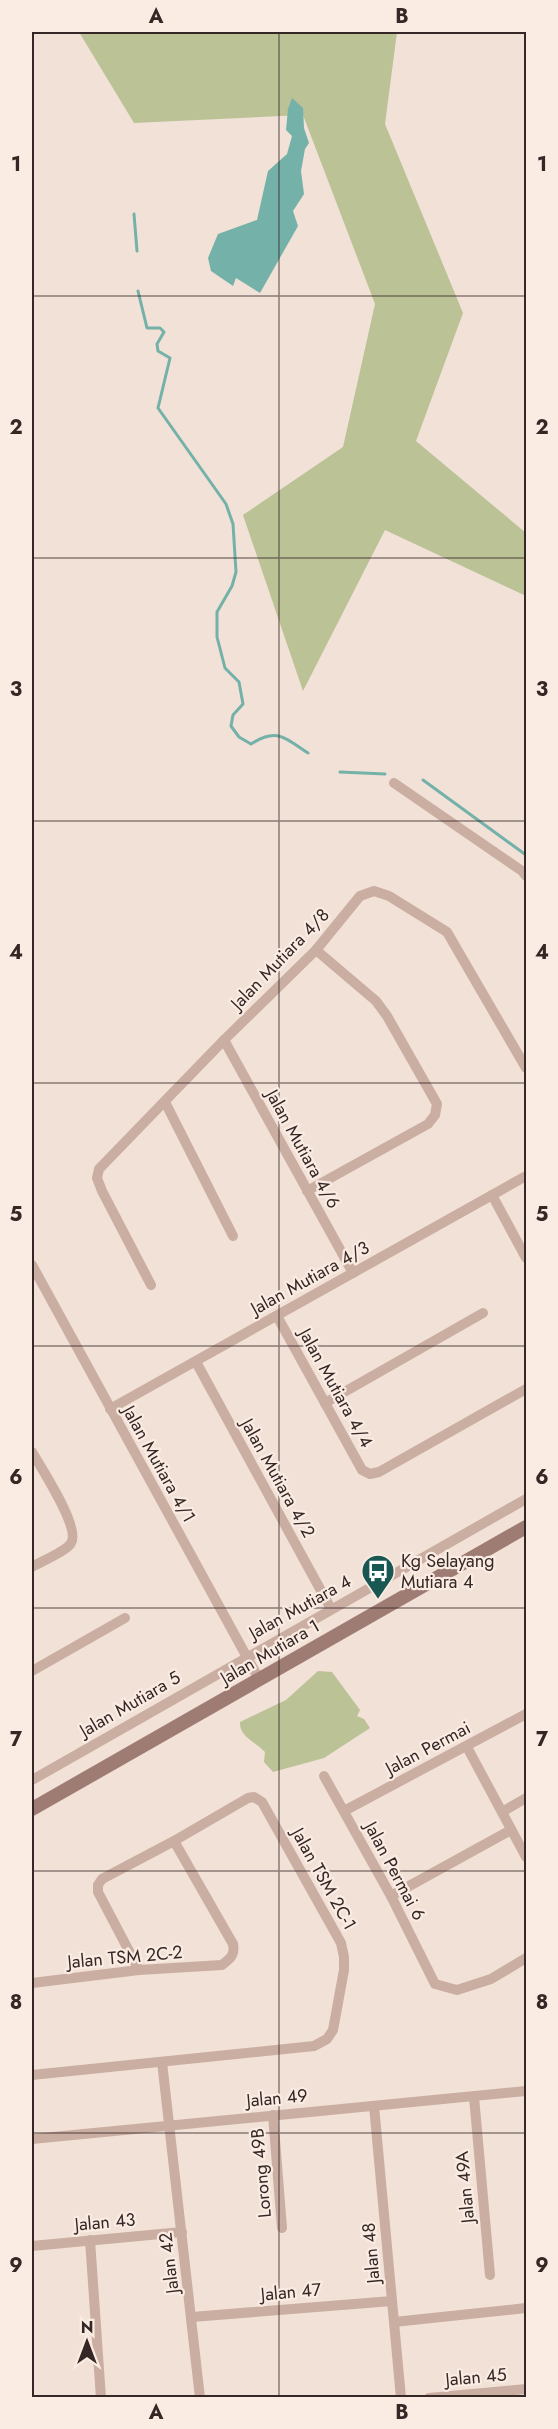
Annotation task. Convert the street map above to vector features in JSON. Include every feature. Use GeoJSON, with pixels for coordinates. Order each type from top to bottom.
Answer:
{"type":"FeatureCollection","features":[{"type":"Feature","properties":{"kind":"street"},"geometry":{"type":"LineString","coordinates":[[394,783],[526,876]]}},
{"type":"Feature","properties":{"kind":"street","name":"Jalan Mutiara 4/8"},"geometry":{"type":"LineString","coordinates":[[151,1285],[102,1191],[97,1178],[99,1170],[224,1040],[316,950],[360,896],[374,891],[389,896],[447,932],[526,1068]]}},
{"type":"Feature","properties":{"kind":"street"},"geometry":{"type":"LineString","coordinates":[[307,1191],[428,1124],[435,1115],[437,1104],[387,1016],[376,1001],[316,950]]}},
{"type":"Feature","properties":{"kind":"street","name":"Jalan Mutiara 4/6"},"geometry":{"type":"LineString","coordinates":[[224,1040],[353,1273]]}},
{"type":"Feature","properties":{"kind":"street"},"geometry":{"type":"LineString","coordinates":[[165,1102],[233,1236]]}},
{"type":"Feature","properties":{"kind":"street","name":"Jalan Mutiara 4/3"},"geometry":{"type":"LineString","coordinates":[[110,1409],[526,1176]]}},
{"type":"Feature","properties":{"kind":"street"},"geometry":{"type":"LineString","coordinates":[[492,1195],[526,1258]]}},
{"type":"Feature","properties":{"kind":"street","name":"Jalan Mutiara 4/1"},"geometry":{"type":"LineString","coordinates":[[32,1265],[259,1679]]}},
{"type":"Feature","properties":{"kind":"street"},"geometry":{"type":"LineString","coordinates":[[325,1402],[483,1312]]}},
{"type":"Feature","properties":{"kind":"street","name":"Jalan Mutiara 4/4"},"geometry":{"type":"LineString","coordinates":[[277,1316],[362,1470],[375,1474],[526,1389]]}},
{"type":"Feature","properties":{"kind":"street","name":"Jalan Mutiara 4/2"},"geometry":{"type":"LineString","coordinates":[[196,1362],[331,1609]]}},
{"type":"Feature","properties":{"kind":"street"},"geometry":{"type":"LineString","coordinates":[[32,1452],[70,1521],[73,1535],[69,1546],[32,1567]]}},
{"type":"Feature","properties":{"kind":"street","name":"Jalan Mutiara 4"},"geometry":{"type":"LineString","coordinates":[[246,1656],[526,1498]]}},
{"type":"Feature","properties":{"kind":"street","name":"Jalan Mutiara 1"},"geometry":{"type":"LineString","coordinates":[[32,1809],[526,1527]]}},
{"type":"Feature","properties":{"kind":"street"},"geometry":{"type":"LineString","coordinates":[[32,1671],[125,1618]]}},
{"type":"Feature","properties":{"kind":"street","name":"Jalan Mutiara 5"},"geometry":{"type":"LineString","coordinates":[[32,1780],[246,1656]]}},
{"type":"Feature","properties":{"kind":"street","name":"Jalan Permai"},"geometry":{"type":"LineString","coordinates":[[344,1810],[526,1714]]}},
{"type":"Feature","properties":{"kind":"street"},"geometry":{"type":"LineString","coordinates":[[467,1747],[526,1857]]}},
{"type":"Feature","properties":{"kind":"street","name":"Jalan Permai 6"},"geometry":{"type":"LineString","coordinates":[[324,1776],[391,1896],[435,1984],[457,1990],[491,1979],[526,1958]]}},
{"type":"Feature","properties":{"kind":"street","name":"Jalan TSM 2C-1"},"geometry":{"type":"LineString","coordinates":[[32,2075],[315,2046],[327,2038],[333,2030],[344,1971],[341,1943],[262,1802],[254,1797],[248,1798],[102,1879],[98,1885],[98,1892],[139,1970]]}},
{"type":"Feature","properties":{"kind":"street"},"geometry":{"type":"LineString","coordinates":[[502,1812],[526,1798]]}},
{"type":"Feature","properties":{"kind":"street"},"geometry":{"type":"LineString","coordinates":[[391,1896],[512,1830]]}},
{"type":"Feature","properties":{"kind":"street","name":"Jalan TSM 2C-2"},"geometry":{"type":"LineString","coordinates":[[32,1983],[139,1970],[222,1965],[231,1958],[235,1953],[234,1944],[174,1841]]}},
{"type":"Feature","properties":{"kind":"street"},"geometry":{"type":"LineString","coordinates":[[162,2062],[168,2126]]}},
{"type":"Feature","properties":{"kind":"street","name":"Jalan 49"},"geometry":{"type":"LineString","coordinates":[[32,2139],[526,2091]]}},
{"type":"Feature","properties":{"kind":"street","name":"Jalan 49A"},"geometry":{"type":"LineString","coordinates":[[474,2097],[490,2275]]}},
{"type":"Feature","properties":{"kind":"street","name":"Jalan 48"},"geometry":{"type":"LineString","coordinates":[[374,2106],[401,2397]]}},
{"type":"Feature","properties":{"kind":"street","name":"Lorong 49B"},"geometry":{"type":"LineString","coordinates":[[273,2115],[282,2228]]}},
{"type":"Feature","properties":{"kind":"street","name":"Jalan 42"},"geometry":{"type":"LineString","coordinates":[[168,2126],[200,2397]]}},
{"type":"Feature","properties":{"kind":"street","name":"Jalan 43"},"geometry":{"type":"LineString","coordinates":[[32,2246],[182,2232]]}},
{"type":"Feature","properties":{"kind":"street"},"geometry":{"type":"LineString","coordinates":[[90,2240],[100,2397]]}},
{"type":"Feature","properties":{"kind":"street","name":"Jalan 47"},"geometry":{"type":"LineString","coordinates":[[192,2317],[392,2301]]}},
{"type":"Feature","properties":{"kind":"street"},"geometry":{"type":"LineString","coordinates":[[394,2322],[526,2308]]}},
{"type":"Feature","properties":{"kind":"street","name":"Jalan 45"},"geometry":{"type":"LineString","coordinates":[[429,2397],[526,2389]]}},
{"type":"Feature","properties":{"kind":"green space"},"geometry":{"type":"Polygon","coordinates":[[[79,32],[397,32],[385,124],[463,313],[416,441],[526,533],[526,596],[385,530],[303,691],[243,515],[343,447],[375,304],[303,115],[134,123],[79,32]]]}},
{"type":"Feature","properties":{"kind":"green space"},"geometry":{"type":"Polygon","coordinates":[[[318,1671],[332,1672],[360,1710],[357,1716],[364,1719],[370,1728],[324,1758],[273,1772],[264,1762],[265,1752],[242,1732],[240,1722],[286,1700],[318,1671]]]}},
{"type":"Feature","properties":{"kind":"water"},"geometry":{"type":"Polygon","coordinates":[[[292,98],[303,108],[304,128],[309,143],[305,149],[301,171],[304,194],[293,211],[298,226],[260,293],[236,278],[233,286],[211,271],[208,258],[218,234],[257,220],[268,171],[287,154],[292,136],[286,130],[288,109],[292,98]]]}},
{"type":"Feature","properties":{"kind":"waterway"},"geometry":{"type":"LineString","coordinates":[[134,214],[137,251]]}},
{"type":"Feature","properties":{"kind":"waterway"},"geometry":{"type":"LineString","coordinates":[[138,291],[147,328],[160,328],[164,332],[157,344],[158,351],[170,358],[158,408],[226,504],[233,524],[236,572],[232,586],[217,612],[217,637],[225,668],[239,682],[243,704],[233,715],[231,726],[239,737],[251,744],[268,736],[281,736],[308,753]]}},
{"type":"Feature","properties":{"kind":"waterway"},"geometry":{"type":"LineString","coordinates":[[340,772],[385,774]]}},
{"type":"Feature","properties":{"kind":"waterway"},"geometry":{"type":"LineString","coordinates":[[423,780],[526,855]]}},
{"type":"Feature","properties":{"kind":"place","name":"Kg Selayang Mutiara 4"},"geometry":{"type":"Point","coordinates":[378,1600]}}]}
